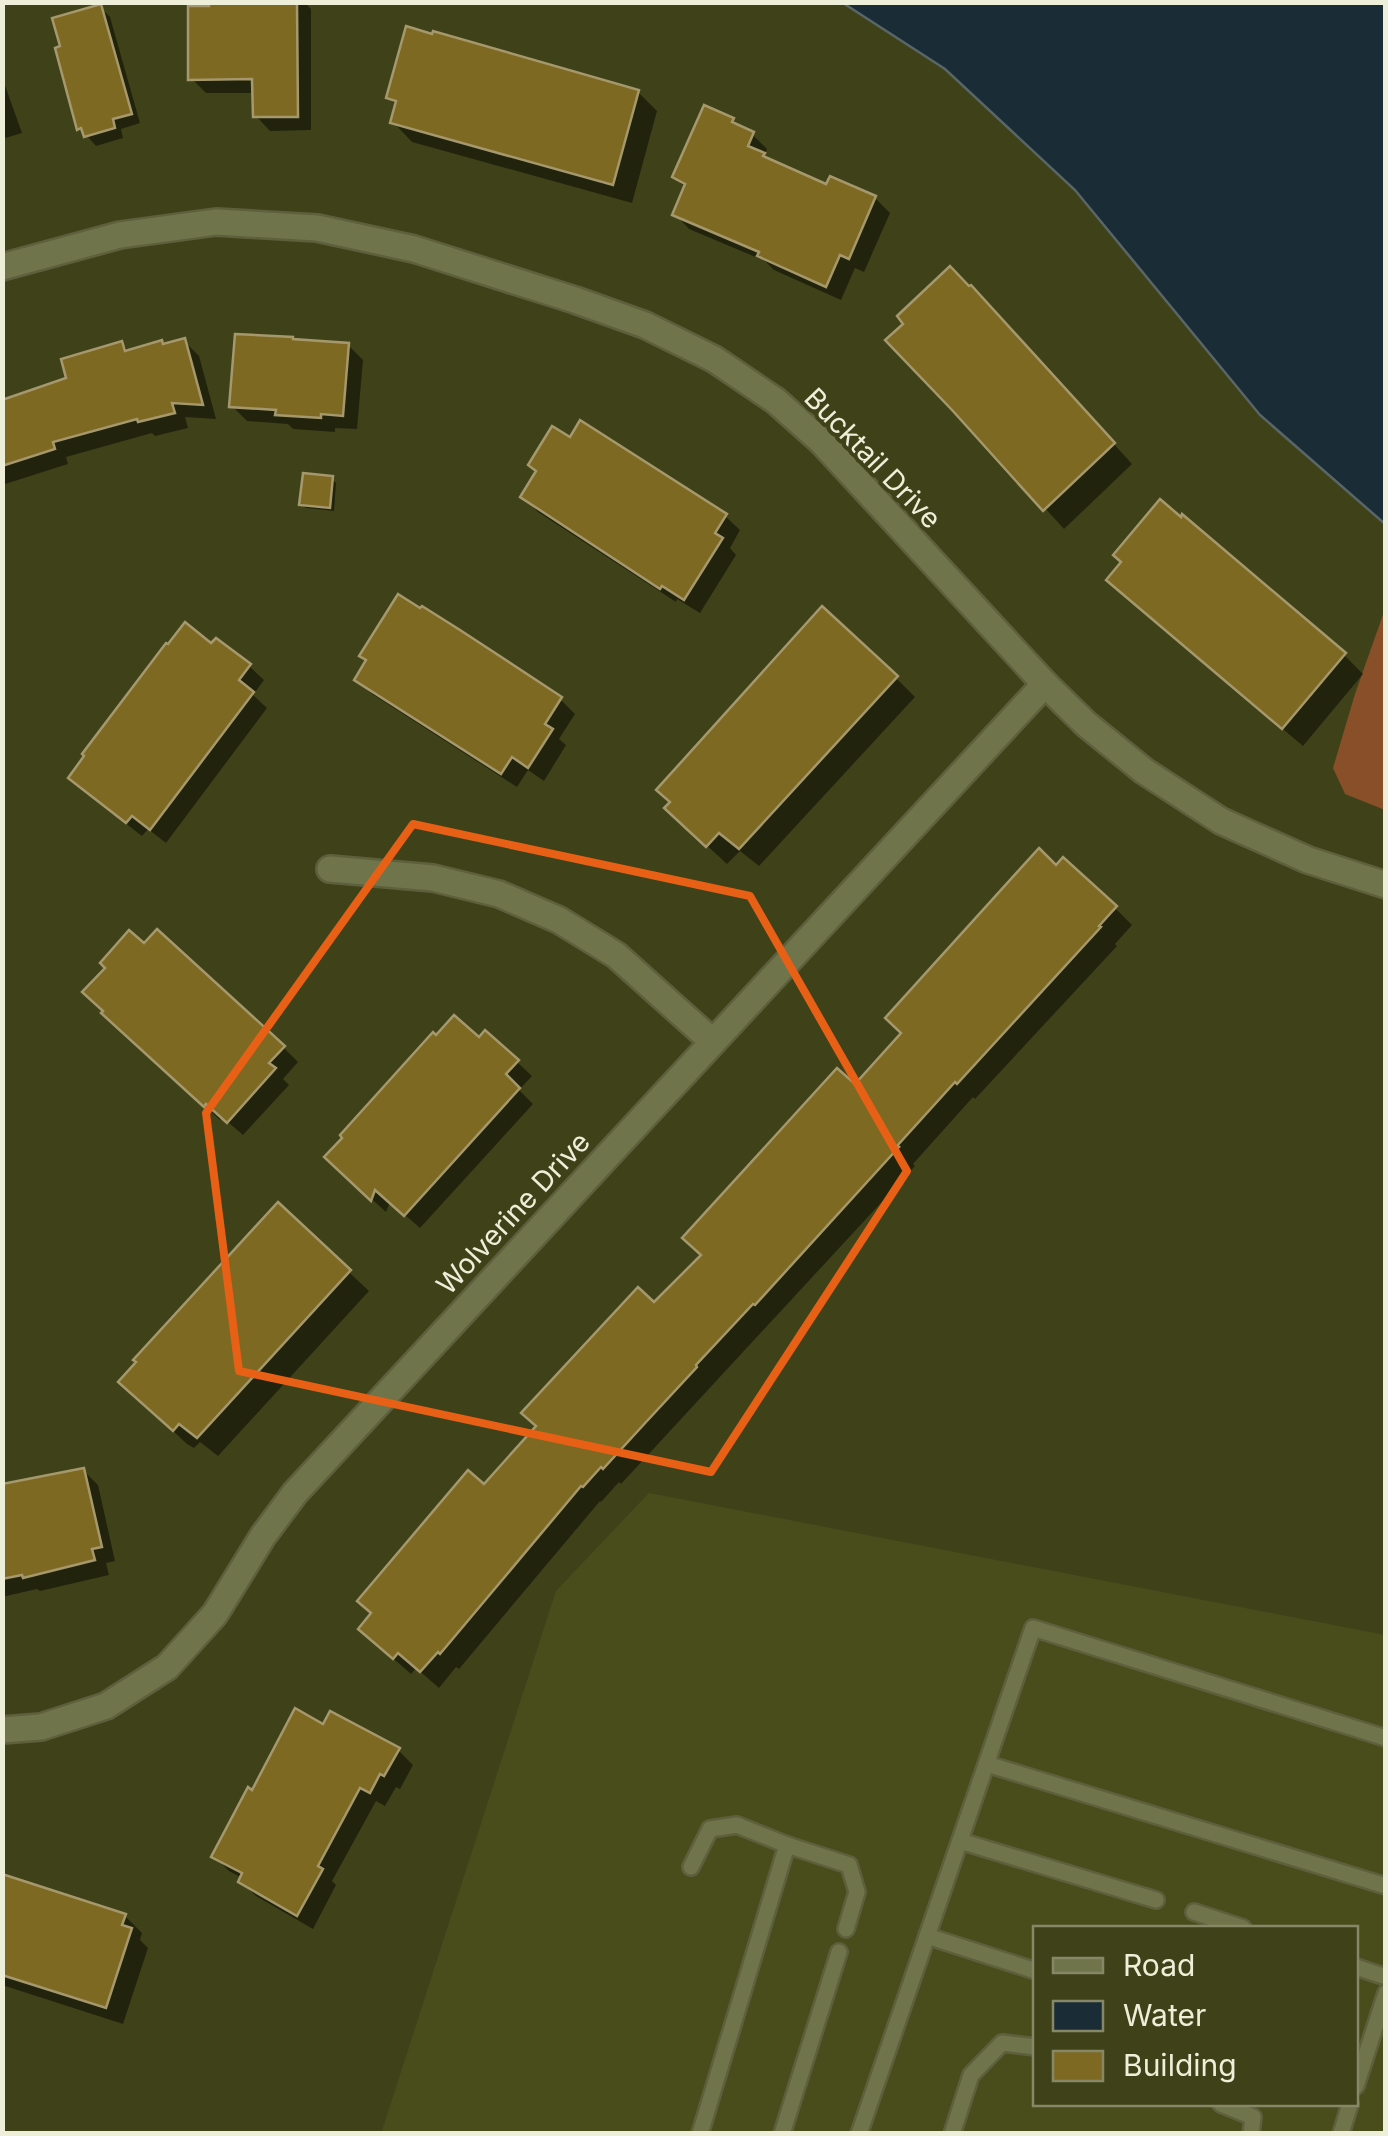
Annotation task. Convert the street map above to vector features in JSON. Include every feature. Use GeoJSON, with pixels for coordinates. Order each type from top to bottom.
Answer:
{"type":"FeatureCollection","features":[{"type":"Feature","properties":{"kind":"street","name":"Bucktail Drive"},"geometry":{"type":"LineString","coordinates":[[2,267],[120,235],[216,222],[317,228],[414,249],[645,325],[714,359],[776,402],[822,442],[1045,684],[1144,772],[1221,821],[1308,860],[1386,885]]}},
{"type":"Feature","properties":{"kind":"street","name":"Wolverine Drive"},"geometry":{"type":"LineString","coordinates":[[2,1730],[40,1727],[106,1706],[167,1667],[215,1614],[295,1493],[1045,684]]}},
{"type":"Feature","properties":{"kind":"street"},"geometry":{"type":"LineString","coordinates":[[330,869],[433,878],[500,894],[559,920],[616,955],[713,1042]]}},
{"type":"Feature","properties":{"kind":"lane"},"geometry":{"type":"LineString","coordinates":[[860,2134],[1034,1628],[1386,1738]]}},
{"type":"Feature","properties":{"kind":"lane"},"geometry":{"type":"LineString","coordinates":[[987,1764],[1386,1886]]}},
{"type":"Feature","properties":{"kind":"lane"},"geometry":{"type":"LineString","coordinates":[[691,1867],[710,1829],[737,1825],[849,1865],[857,1892],[846,1929]]}},
{"type":"Feature","properties":{"kind":"lane"},"geometry":{"type":"LineString","coordinates":[[960,1841],[1156,1900]]}},
{"type":"Feature","properties":{"kind":"lane"},"geometry":{"type":"LineString","coordinates":[[700,2134],[787,1845]]}},
{"type":"Feature","properties":{"kind":"lane"},"geometry":{"type":"LineString","coordinates":[[1194,1912],[1238,1926]]}},
{"type":"Feature","properties":{"kind":"lane"},"geometry":{"type":"LineString","coordinates":[[927,1936],[1033,1971]]}},
{"type":"Feature","properties":{"kind":"lane"},"geometry":{"type":"LineString","coordinates":[[782,2134],[838,1952]]}},
{"type":"Feature","properties":{"kind":"lane"},"geometry":{"type":"LineString","coordinates":[[1358,1967],[1386,1977]]}},
{"type":"Feature","properties":{"kind":"lane"},"geometry":{"type":"LineString","coordinates":[[1358,2073],[1386,1992]]}},
{"type":"Feature","properties":{"kind":"lane"},"geometry":{"type":"LineString","coordinates":[[952,2134],[971,2075],[1002,2042],[1033,2047]]}},
{"type":"Feature","properties":{"kind":"lane"},"geometry":{"type":"LineString","coordinates":[[1226,2106],[1254,2117],[1251,2134]]}},
{"type":"Feature","properties":{"kind":"lane"},"geometry":{"type":"LineString","coordinates":[[1340,2134],[1349,2106]]}},
{"type":"Feature","properties":{"kind":"highlighted area"},"geometry":{"type":"Polygon","coordinates":[[[413,824],[750,896],[907,1171],[711,1472],[239,1371],[206,1113],[413,824]]]}},
{"type":"Feature","properties":{"kind":"shaded area"},"geometry":{"type":"Polygon","coordinates":[[[1385,609],[1385,810],[1345,794],[1333,768],[1385,609]]]}},
{"type":"Feature","properties":{"kind":"shaded area"},"geometry":{"type":"Polygon","coordinates":[[[649,1493],[1385,1635],[1385,2133],[381,2134],[556,1591],[649,1493]]]}},
{"type":"Feature","properties":{"kind":"water"},"geometry":{"type":"Polygon","coordinates":[[[843,3],[1385,3],[1385,524],[1260,415],[1075,190],[945,69],[843,3]]]}},
{"type":"Feature","properties":{"kind":"building"},"geometry":{"type":"Polygon","coordinates":[[[209,2],[297,2],[298,117],[253,117],[252,79],[188,80],[188,6],[209,6],[209,2]]]}},
{"type":"Feature","properties":{"kind":"building"},"geometry":{"type":"Polygon","coordinates":[[[101,4],[132,114],[113,119],[115,128],[84,137],[81,128],[77,130],[55,48],[60,46],[52,18],[101,4]]]}},
{"type":"Feature","properties":{"kind":"building"},"geometry":{"type":"Polygon","coordinates":[[[406,26],[639,90],[613,185],[390,123],[396,101],[386,98],[406,26]]]}},
{"type":"Feature","properties":{"kind":"building"},"geometry":{"type":"Polygon","coordinates":[[[704,105],[754,132],[748,146],[765,153],[763,156],[826,184],[830,176],[876,196],[849,259],[840,255],[826,287],[757,256],[759,252],[672,215],[685,184],[672,177],[704,105]]]}},
{"type":"Feature","properties":{"kind":"building"},"geometry":{"type":"Polygon","coordinates":[[[950,266],[1115,443],[1043,511],[885,340],[903,324],[897,316],[950,266]]]}},
{"type":"Feature","properties":{"kind":"building"},"geometry":{"type":"Polygon","coordinates":[[[235,334],[349,343],[343,416],[275,415],[276,410],[229,407],[235,334]]]}},
{"type":"Feature","properties":{"kind":"building"},"geometry":{"type":"Polygon","coordinates":[[[185,338],[203,405],[172,403],[175,413],[53,442],[55,449],[2,466],[2,400],[66,378],[61,359],[122,341],[125,351],[185,338]]]}},
{"type":"Feature","properties":{"kind":"building"},"geometry":{"type":"Polygon","coordinates":[[[580,420],[727,514],[715,533],[723,538],[684,600],[662,586],[660,589],[520,497],[536,471],[528,465],[552,426],[570,437],[580,420]]]}},
{"type":"Feature","properties":{"kind":"building"},"geometry":{"type":"Polygon","coordinates":[[[303,473],[333,476],[330,508],[299,505],[303,473]]]}},
{"type":"Feature","properties":{"kind":"building"},"geometry":{"type":"Polygon","coordinates":[[[1160,499],[1346,653],[1282,729],[1106,580],[1121,562],[1113,555],[1160,499]]]}},
{"type":"Feature","properties":{"kind":"building"},"geometry":{"type":"Polygon","coordinates":[[[398,594],[562,697],[545,724],[553,729],[528,768],[512,757],[501,774],[354,680],[366,660],[359,656],[398,594]]]}},
{"type":"Feature","properties":{"kind":"building"},"geometry":{"type":"Polygon","coordinates":[[[822,606],[898,676],[739,849],[719,833],[706,847],[664,808],[670,802],[656,790],[822,606]]]}},
{"type":"Feature","properties":{"kind":"building"},"geometry":{"type":"Polygon","coordinates":[[[185,622],[211,643],[216,638],[251,664],[239,680],[254,692],[150,830],[132,816],[126,823],[68,778],[82,754],[185,622]]]}},
{"type":"Feature","properties":{"kind":"building"},"geometry":{"type":"Polygon","coordinates":[[[1039,848],[1056,865],[1063,857],[1117,906],[1101,927],[603,1469],[581,1486],[440,1654],[420,1672],[398,1653],[393,1659],[358,1629],[371,1613],[357,1601],[468,1470],[484,1484],[536,1426],[521,1413],[638,1287],[654,1302],[701,1255],[682,1238],[837,1068],[855,1084],[901,1033],[885,1018],[1039,848]]]}},
{"type":"Feature","properties":{"kind":"building"},"geometry":{"type":"Polygon","coordinates":[[[157,929],[285,1046],[269,1063],[276,1068],[227,1123],[206,1104],[204,1107],[82,992],[105,968],[100,963],[129,930],[144,943],[157,929]]]}},
{"type":"Feature","properties":{"kind":"building"},"geometry":{"type":"Polygon","coordinates":[[[454,1015],[479,1037],[485,1030],[519,1060],[506,1074],[520,1088],[404,1216],[375,1190],[371,1201],[324,1157],[433,1032],[436,1035],[454,1015]]]}},
{"type":"Feature","properties":{"kind":"building"},"geometry":{"type":"Polygon","coordinates":[[[278,1202],[351,1270],[197,1438],[179,1424],[173,1431],[118,1382],[136,1362],[133,1360],[278,1202]]]}},
{"type":"Feature","properties":{"kind":"building"},"geometry":{"type":"Polygon","coordinates":[[[84,1468],[102,1547],[92,1549],[95,1560],[23,1578],[22,1575],[2,1579],[2,1484],[84,1468]]]}},
{"type":"Feature","properties":{"kind":"building"},"geometry":{"type":"Polygon","coordinates":[[[295,1708],[323,1724],[330,1711],[400,1748],[370,1793],[360,1788],[318,1866],[323,1869],[297,1916],[238,1882],[242,1873],[211,1857],[295,1708]]]}},
{"type":"Feature","properties":{"kind":"building"},"geometry":{"type":"Polygon","coordinates":[[[2,1874],[126,1914],[122,1925],[132,1928],[106,2008],[2,1975],[2,1874]]]}}]}
